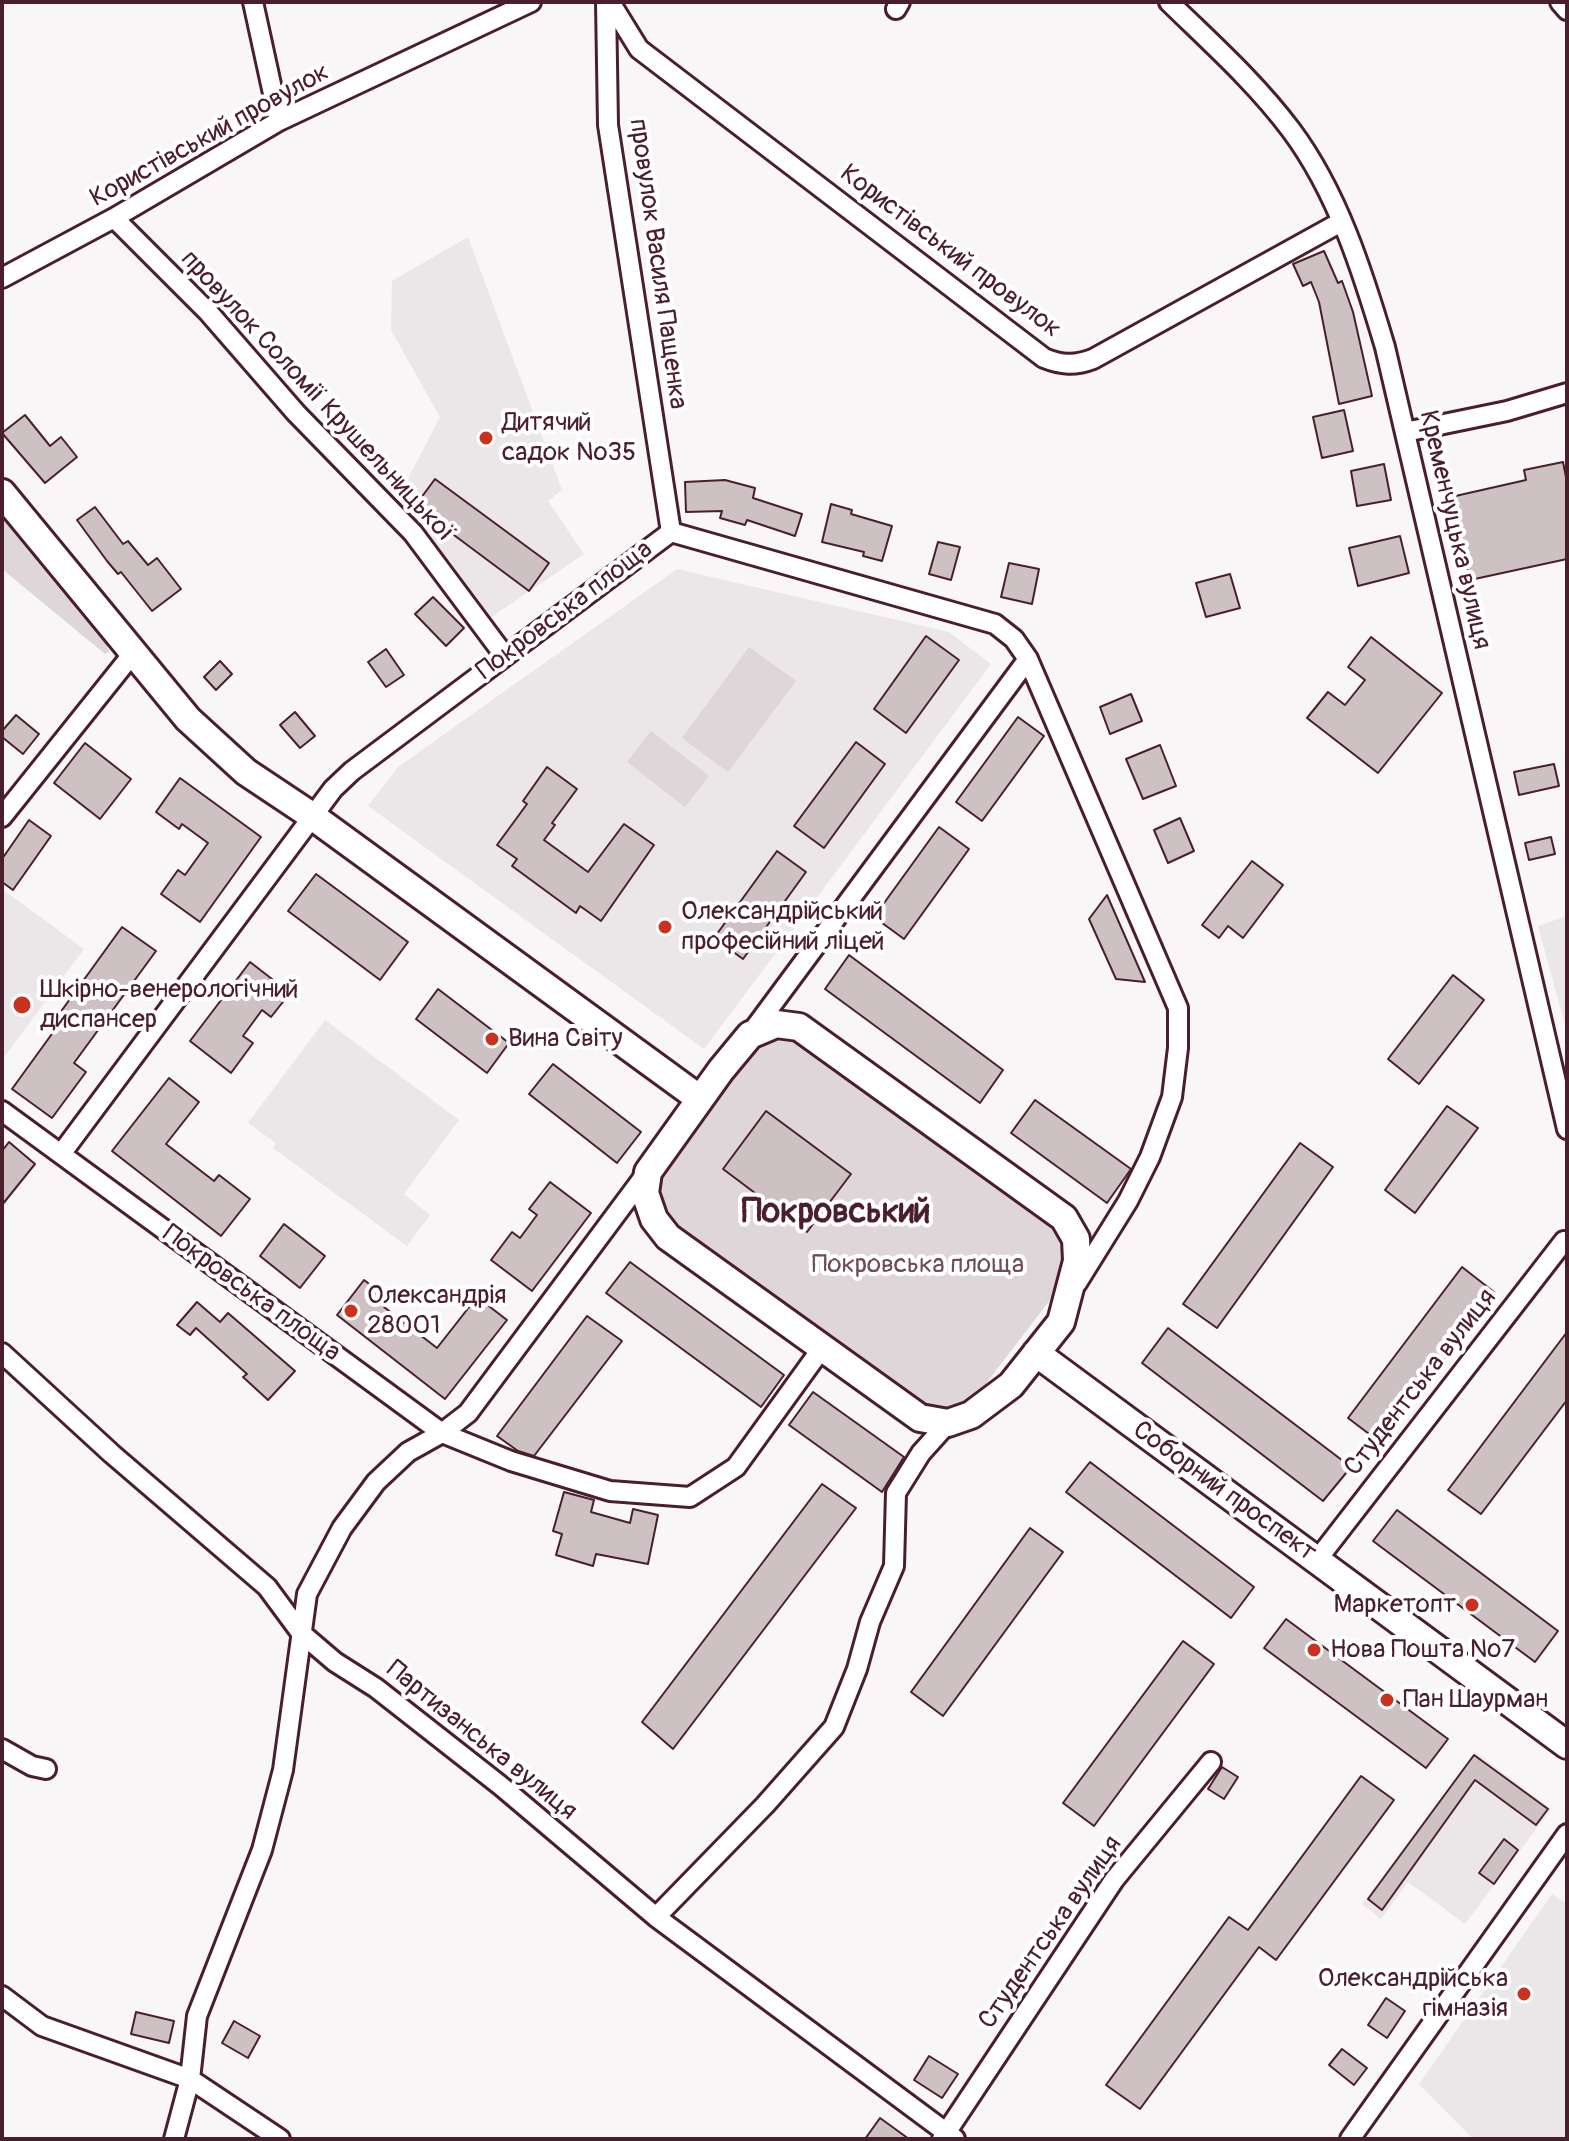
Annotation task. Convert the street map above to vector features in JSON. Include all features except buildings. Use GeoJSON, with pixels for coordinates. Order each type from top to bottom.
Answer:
{"type":"FeatureCollection","features":[{"type":"Feature","properties":{"kind":"highway"},"geometry":{"type":"LineString","coordinates":[[2,493],[188,719],[246,772],[312,816],[700,1099]]}},
{"type":"Feature","properties":{"kind":"highway","name":"Покровська площа"},"geometry":{"type":"LineString","coordinates":[[750,1035],[776,1024],[799,1027],[1064,1218],[1076,1239],[1077,1261],[1061,1322],[1011,1385],[971,1415],[948,1423]]}},
{"type":"Feature","properties":{"kind":"highway"},"geometry":{"type":"LineString","coordinates":[[750,1035],[648,1172],[645,1193],[654,1219],[668,1237],[920,1418],[948,1423]]}},
{"type":"Feature","properties":{"kind":"highway","name":"Соборний проспект"},"geometry":{"type":"LineString","coordinates":[[1036,1353],[1567,1745]]}},
{"type":"Feature","properties":{"kind":"street"},"geometry":{"type":"LineString","coordinates":[[253,2],[279,121]]}},
{"type":"Feature","properties":{"kind":"street","name":"Користівський провулок"},"geometry":{"type":"LineString","coordinates":[[2,278],[114,218],[279,121],[531,2]]}},
{"type":"Feature","properties":{"kind":"street","name":"Користівський провулок"},"geometry":{"type":"LineString","coordinates":[[608,2],[639,49],[1032,349],[1056,363],[1081,364],[1093,359],[1341,222]]}},
{"type":"Feature","properties":{"kind":"street","name":"провулок Василя Пащенка"},"geometry":{"type":"LineString","coordinates":[[608,2],[608,125],[671,532]]}},
{"type":"Feature","properties":{"kind":"street","name":"Кременчуцька вулиця"},"geometry":{"type":"LineString","coordinates":[[1169,2],[1238,68],[1293,132],[1317,174],[1362,270],[1385,347],[1567,1129]]}},
{"type":"Feature","properties":{"kind":"street"},"geometry":{"type":"LineString","coordinates":[[1560,2],[1567,10]]}},
{"type":"Feature","properties":{"kind":"street","name":"провулок Соломії Крушельницької"},"geometry":{"type":"LineString","coordinates":[[114,218],[209,313],[296,413],[413,533],[504,655]]}},
{"type":"Feature","properties":{"kind":"street"},"geometry":{"type":"LineString","coordinates":[[1405,432],[1507,411],[1567,393]]}},
{"type":"Feature","properties":{"kind":"street","name":"Покровська площа"},"geometry":{"type":"LineString","coordinates":[[61,1154],[312,816],[352,771],[671,532],[995,624],[1014,639],[1028,659],[1178,1008],[1178,1048],[1172,1097],[1161,1127],[1128,1201],[1071,1292]]}},
{"type":"Feature","properties":{"kind":"street"},"geometry":{"type":"LineString","coordinates":[[2,817],[134,652]]}},
{"type":"Feature","properties":{"kind":"street"},"geometry":{"type":"LineString","coordinates":[[750,1035],[1028,659]]}},
{"type":"Feature","properties":{"kind":"street","name":"Покровська площа"},"geometry":{"type":"LineString","coordinates":[[2,1111],[442,1433],[511,1461],[610,1491],[690,1497],[736,1467],[822,1348]]}},
{"type":"Feature","properties":{"kind":"street"},"geometry":{"type":"LineString","coordinates":[[174,2139],[190,2079],[197,2016],[262,1850],[283,1770],[307,1594],[342,1528],[376,1482],[408,1452],[442,1433],[468,1413],[648,1172]]}},
{"type":"Feature","properties":{"kind":"street","name":"Студентська вулиця"},"geometry":{"type":"LineString","coordinates":[[1317,1560],[1566,1239]]}},
{"type":"Feature","properties":{"kind":"street","name":"Партизанська вулиця"},"geometry":{"type":"LineString","coordinates":[[2,1353],[112,1454],[267,1587],[301,1633],[335,1662],[376,1688],[501,1786],[656,1917],[948,2137]]}},
{"type":"Feature","properties":{"kind":"street"},"geometry":{"type":"LineString","coordinates":[[656,1917],[765,1805],[834,1727],[857,1669],[870,1622],[894,1566],[896,1493],[921,1453],[948,1423]]}},
{"type":"Feature","properties":{"kind":"street"},"geometry":{"type":"LineString","coordinates":[[2,1749],[32,1766],[46,1769]]}},
{"type":"Feature","properties":{"kind":"street","name":"Студентська вулиця"},"geometry":{"type":"LineString","coordinates":[[948,2137],[1114,1880],[1211,1762]]}},
{"type":"Feature","properties":{"kind":"street"},"geometry":{"type":"LineString","coordinates":[[1350,2139],[1567,1834]]}},
{"type":"Feature","properties":{"kind":"street"},"geometry":{"type":"LineString","coordinates":[[2,1996],[42,2026],[190,2079],[280,2139]]}},
{"type":"Feature","properties":{"kind":"shaded area","name":"Дитячий садок №35"},"geometry":{"type":"Polygon","coordinates":[[[468,237],[562,490],[548,501],[584,554],[490,618],[396,502],[440,417],[391,330],[392,281],[468,237]]]}},
{"type":"Feature","properties":{"kind":"shaded area","name":"Олександрійський професійний ліцей"},"geometry":{"type":"Polygon","coordinates":[[[677,569],[949,632],[991,664],[704,1049],[368,806],[398,767],[677,569]]]}},
{"type":"Feature","properties":{"kind":"shaded area","name":"Шкірно-венерологічний диспансер"},"geometry":{"type":"Polygon","coordinates":[[[2,889],[84,949],[2,1060],[2,889]]]}},
{"type":"Feature","properties":{"kind":"shaded area"},"geometry":{"type":"Polygon","coordinates":[[[1567,916],[1567,1032],[1538,926],[1567,916]]]}},
{"type":"Feature","properties":{"kind":"shaded area"},"geometry":{"type":"Polygon","coordinates":[[[325,1020],[459,1120],[404,1194],[430,1215],[407,1246],[273,1148],[276,1143],[248,1123],[325,1020]]]}},
{"type":"Feature","properties":{"kind":"shaded area"},"geometry":{"type":"Polygon","coordinates":[[[1475,1752],[1551,1809],[1465,1924],[1408,1882],[1381,1919],[1362,1904],[1475,1752]]]}},
{"type":"Feature","properties":{"kind":"shaded area","name":"Олександрійська гімназія"},"geometry":{"type":"Polygon","coordinates":[[[1552,1894],[1567,1904],[1567,2139],[1473,2139],[1419,2084],[1552,1894]]]}},
{"type":"Feature","properties":{"kind":"green space"},"geometry":{"type":"Polygon","coordinates":[[[2,513],[105,639],[109,652],[105,654],[2,569],[2,513]]]}},
{"type":"Feature","properties":{"kind":"green space"},"geometry":{"type":"Polygon","coordinates":[[[749,647],[796,681],[728,772],[682,738],[749,647]]]}},
{"type":"Feature","properties":{"kind":"green space"},"geometry":{"type":"Polygon","coordinates":[[[651,731],[709,776],[685,807],[627,762],[651,731]]]}},
{"type":"Feature","properties":{"kind":"green space","name":"Покровська площа"},"geometry":{"type":"Polygon","coordinates":[[[779,1039],[805,1042],[1057,1222],[1069,1256],[1063,1283],[968,1407],[945,1416],[917,1408],[674,1230],[660,1201],[659,1170],[750,1048],[779,1039]]]}},
{"type":"Feature","properties":{"kind":"place","name":"Дитячий садок №35"},"geometry":{"type":"Point","coordinates":[486,438]}},
{"type":"Feature","properties":{"kind":"place","name":"Олександрійський професійний ліцей"},"geometry":{"type":"Point","coordinates":[665,927]}},
{"type":"Feature","properties":{"kind":"place","name":"Шкірно-венерологічний диспансер"},"geometry":{"type":"Point","coordinates":[22,1005]}},
{"type":"Feature","properties":{"kind":"place","name":"Вина Світу"},"geometry":{"type":"Point","coordinates":[492,1039]}},
{"type":"Feature","properties":{"kind":"place","name":"Олександрія 28001"},"geometry":{"type":"Point","coordinates":[351,1311]}},
{"type":"Feature","properties":{"kind":"place","name":"Маркетопт"},"geometry":{"type":"Point","coordinates":[1472,1605]}},
{"type":"Feature","properties":{"kind":"place","name":"Нова Пошта №7"},"geometry":{"type":"Point","coordinates":[1314,1650]}},
{"type":"Feature","properties":{"kind":"place","name":"Пан Шаурман"},"geometry":{"type":"Point","coordinates":[1387,1700]}},
{"type":"Feature","properties":{"kind":"place","name":"Олександрійська гімназія"},"geometry":{"type":"Point","coordinates":[1524,1994]}},
{"type":"Feature","properties":{"kind":"district","name":"Покровський"},"geometry":{"type":"Point","coordinates":[836,1213]}}]}
